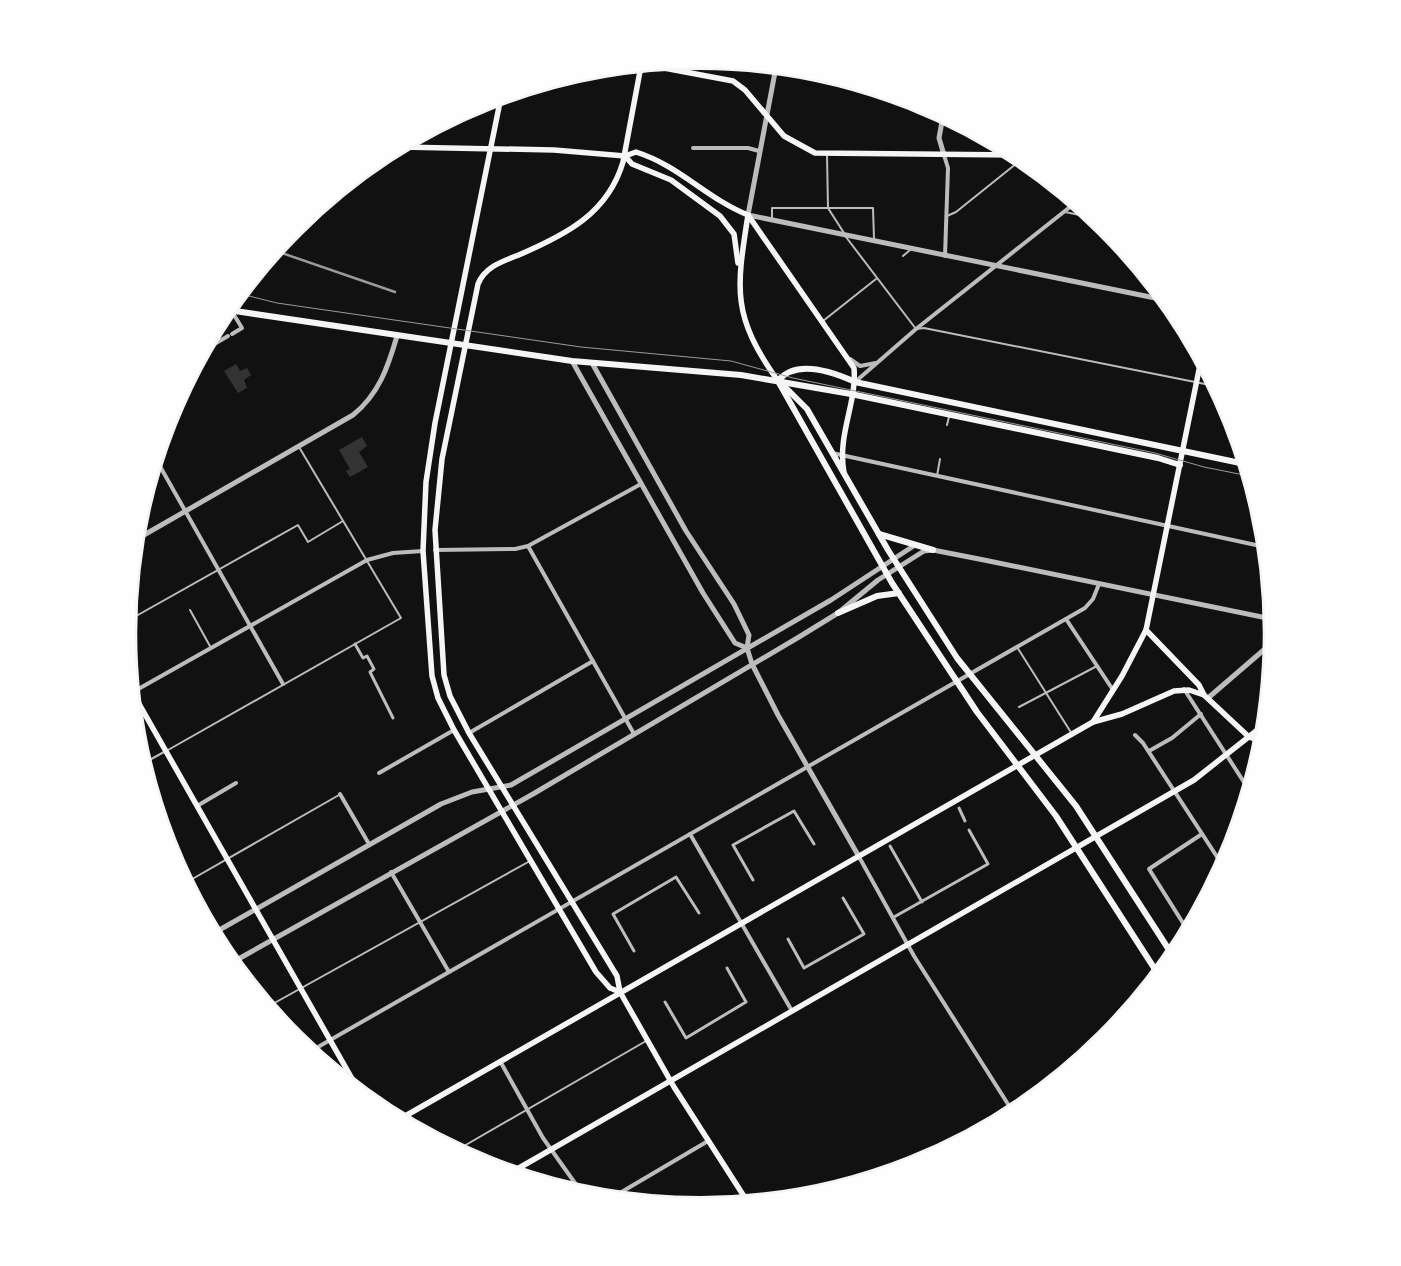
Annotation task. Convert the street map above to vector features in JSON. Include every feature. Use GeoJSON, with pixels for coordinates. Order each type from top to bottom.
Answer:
{"type":"FeatureCollection","features":[{"type":"Feature","properties":{"kind":"main road"},"geometry":{"type":"LineString","coordinates":[[673,70],[733,81],[745,90],[789,140],[815,153],[1000,155]]}},
{"type":"Feature","properties":{"kind":"main road"},"geometry":{"type":"LineString","coordinates":[[640,73],[625,156],[613,187],[589,218],[564,234],[494,265],[482,276],[477,288],[438,484],[435,550],[444,675],[450,696],[469,734],[617,976],[620,992],[671,1080],[743,1195]]}},
{"type":"Feature","properties":{"kind":"main road"},"geometry":{"type":"LineString","coordinates":[[500,106],[490,148],[427,474],[423,551],[432,676],[438,698],[454,730],[558,909],[600,978],[610,988],[620,992]]}},
{"type":"Feature","properties":{"kind":"main road"},"geometry":{"type":"LineString","coordinates":[[413,147],[577,151],[625,156],[636,152],[661,161],[678,171],[717,200],[748,215],[850,359],[854,368],[855,382],[843,436],[842,455],[847,482]]}},
{"type":"Feature","properties":{"kind":"main road"},"geometry":{"type":"LineString","coordinates":[[625,156],[632,164],[670,180],[727,222],[735,238],[740,270],[743,316],[747,330],[778,381],[882,566],[956,682],[977,712],[1018,763],[1077,848],[1154,968]]}},
{"type":"Feature","properties":{"kind":"main road"},"geometry":{"type":"LineString","coordinates":[[740,270],[748,215]]}},
{"type":"Feature","properties":{"kind":"main road"},"geometry":{"type":"LineString","coordinates":[[237,311],[451,345],[572,361],[693,370],[778,381],[851,394],[1180,464]]}},
{"type":"Feature","properties":{"kind":"main road"},"geometry":{"type":"LineString","coordinates":[[1093,722],[1146,630],[1155,595],[1199,369]]}},
{"type":"Feature","properties":{"kind":"main road"},"geometry":{"type":"LineString","coordinates":[[778,381],[788,373],[814,370],[828,371],[855,382],[1238,463]]}},
{"type":"Feature","properties":{"kind":"main road"},"geometry":{"type":"LineString","coordinates":[[778,381],[807,409],[847,482],[898,567],[969,674],[1035,753],[1076,806],[1168,949]]}},
{"type":"Feature","properties":{"kind":"main road"},"geometry":{"type":"LineString","coordinates":[[878,534],[933,550]]}},
{"type":"Feature","properties":{"kind":"main road"},"geometry":{"type":"LineString","coordinates":[[838,613],[877,596],[899,593]]}},
{"type":"Feature","properties":{"kind":"main road"},"geometry":{"type":"LineString","coordinates":[[1146,630],[1199,685],[1206,696],[1249,737],[1255,739]]}},
{"type":"Feature","properties":{"kind":"main road"},"geometry":{"type":"LineString","coordinates":[[407,1115],[1035,753],[1093,722],[1122,714],[1184,689],[1194,690],[1206,696]]}},
{"type":"Feature","properties":{"kind":"main road"},"geometry":{"type":"LineString","coordinates":[[141,707],[351,1076]]}},
{"type":"Feature","properties":{"kind":"main road"},"geometry":{"type":"LineString","coordinates":[[520,1167],[1174,792],[1227,756],[1256,731]]}},
{"type":"Feature","properties":{"kind":"street"},"geometry":{"type":"LineString","coordinates":[[775,74],[748,215],[1154,298]]}},
{"type":"Feature","properties":{"kind":"street"},"geometry":{"type":"LineString","coordinates":[[942,123],[939,138],[948,168],[945,256]]}},
{"type":"Feature","properties":{"kind":"street"},"geometry":{"type":"LineString","coordinates":[[693,148],[748,148],[759,151]]}},
{"type":"Feature","properties":{"kind":"street"},"geometry":{"type":"LineString","coordinates":[[855,382],[916,329],[1070,207]]}},
{"type":"Feature","properties":{"kind":"street"},"geometry":{"type":"LineString","coordinates":[[217,342],[242,328],[234,316]]}},
{"type":"Feature","properties":{"kind":"street"},"geometry":{"type":"LineString","coordinates":[[145,534],[353,415],[370,399],[382,381],[397,336]]}},
{"type":"Feature","properties":{"kind":"street"},"geometry":{"type":"LineString","coordinates":[[850,359],[860,366],[878,362]]}},
{"type":"Feature","properties":{"kind":"street"},"geometry":{"type":"LineString","coordinates":[[572,361],[718,617],[735,643],[747,648]]}},
{"type":"Feature","properties":{"kind":"street"},"geometry":{"type":"LineString","coordinates":[[592,363],[686,531],[734,604],[749,635],[747,648],[752,664],[807,767],[908,944],[1009,1105]]}},
{"type":"Feature","properties":{"kind":"street"},"geometry":{"type":"LineString","coordinates":[[831,452],[1258,545]]}},
{"type":"Feature","properties":{"kind":"street"},"geometry":{"type":"LineString","coordinates":[[161,469],[283,684]]}},
{"type":"Feature","properties":{"kind":"street"},"geometry":{"type":"LineString","coordinates":[[435,550],[515,549],[528,546],[641,484]]}},
{"type":"Feature","properties":{"kind":"street"},"geometry":{"type":"LineString","coordinates":[[221,929],[369,844],[449,801],[488,789],[511,785],[831,600],[916,544]]}},
{"type":"Feature","properties":{"kind":"street"},"geometry":{"type":"LineString","coordinates":[[528,546],[634,734]]}},
{"type":"Feature","properties":{"kind":"street"},"geometry":{"type":"LineString","coordinates":[[240,958],[634,734],[838,613],[887,574],[920,553],[933,550],[1265,617]]}},
{"type":"Feature","properties":{"kind":"street"},"geometry":{"type":"LineString","coordinates":[[139,689],[367,560],[393,552],[423,551]]}},
{"type":"Feature","properties":{"kind":"street"},"geometry":{"type":"LineString","coordinates":[[318,1047],[1066,619],[1089,604],[1099,584]]}},
{"type":"Feature","properties":{"kind":"street"},"geometry":{"type":"LineString","coordinates":[[1066,619],[1113,690]]}},
{"type":"Feature","properties":{"kind":"street"},"geometry":{"type":"LineString","coordinates":[[355,644],[363,658],[366,656],[374,669],[370,672],[393,718]]}},
{"type":"Feature","properties":{"kind":"street"},"geometry":{"type":"LineString","coordinates":[[1206,696],[1265,649]]}},
{"type":"Feature","properties":{"kind":"street"},"geometry":{"type":"LineString","coordinates":[[469,734],[592,662]]}},
{"type":"Feature","properties":{"kind":"street"},"geometry":{"type":"LineString","coordinates":[[1184,689],[1245,783]]}},
{"type":"Feature","properties":{"kind":"street"},"geometry":{"type":"LineString","coordinates":[[1148,751],[1172,738],[1201,714]]}},
{"type":"Feature","properties":{"kind":"street"},"geometry":{"type":"LineString","coordinates":[[379,773],[454,730]]}},
{"type":"Feature","properties":{"kind":"street"},"geometry":{"type":"LineString","coordinates":[[1135,735],[1148,751],[1218,858]]}},
{"type":"Feature","properties":{"kind":"street"},"geometry":{"type":"LineString","coordinates":[[197,806],[236,783]]}},
{"type":"Feature","properties":{"kind":"street"},"geometry":{"type":"LineString","coordinates":[[340,794],[369,844]]}},
{"type":"Feature","properties":{"kind":"street"},"geometry":{"type":"LineString","coordinates":[[959,808],[965,821]]}},
{"type":"Feature","properties":{"kind":"street"},"geometry":{"type":"LineString","coordinates":[[753,880],[733,846],[794,810],[814,844]]}},
{"type":"Feature","properties":{"kind":"street"},"geometry":{"type":"LineString","coordinates":[[894,917],[988,864],[969,830]]}},
{"type":"Feature","properties":{"kind":"street"},"geometry":{"type":"LineString","coordinates":[[690,834],[792,1011]]}},
{"type":"Feature","properties":{"kind":"street"},"geometry":{"type":"LineString","coordinates":[[1184,924],[1149,869],[1202,834]]}},
{"type":"Feature","properties":{"kind":"street"},"geometry":{"type":"LineString","coordinates":[[890,846],[922,902]]}},
{"type":"Feature","properties":{"kind":"street"},"geometry":{"type":"LineString","coordinates":[[391,872],[449,972]]}},
{"type":"Feature","properties":{"kind":"street"},"geometry":{"type":"LineString","coordinates":[[634,951],[613,914],[676,877],[699,913]]}},
{"type":"Feature","properties":{"kind":"street"},"geometry":{"type":"LineString","coordinates":[[788,939],[804,968],[864,934],[843,898]]}},
{"type":"Feature","properties":{"kind":"street"},"geometry":{"type":"LineString","coordinates":[[665,1002],[686,1038],[746,1002],[727,968]]}},
{"type":"Feature","properties":{"kind":"street"},"geometry":{"type":"LineString","coordinates":[[500,1061],[527,1109],[575,1183]]}},
{"type":"Feature","properties":{"kind":"street"},"geometry":{"type":"LineString","coordinates":[[623,1191],[708,1141]]}},
{"type":"Feature","properties":{"kind":"lane"},"geometry":{"type":"LineString","coordinates":[[827,154],[828,208],[876,278],[916,329],[931,330],[1208,384]]}},
{"type":"Feature","properties":{"kind":"lane"},"geometry":{"type":"LineString","coordinates":[[947,216],[956,212],[1015,165]]}},
{"type":"Feature","properties":{"kind":"lane"},"geometry":{"type":"LineString","coordinates":[[772,220],[772,208],[873,208],[874,241]]}},
{"type":"Feature","properties":{"kind":"lane"},"geometry":{"type":"LineString","coordinates":[[1063,212],[1079,215]]}},
{"type":"Feature","properties":{"kind":"lane"},"geometry":{"type":"LineString","coordinates":[[903,256],[912,249]]}},
{"type":"Feature","properties":{"kind":"lane"},"geometry":{"type":"LineString","coordinates":[[823,321],[876,278]]}},
{"type":"Feature","properties":{"kind":"lane"},"geometry":{"type":"LineString","coordinates":[[947,425],[950,415]]}},
{"type":"Feature","properties":{"kind":"lane"},"geometry":{"type":"LineString","coordinates":[[151,759],[401,618],[300,447]]}},
{"type":"Feature","properties":{"kind":"lane"},"geometry":{"type":"LineString","coordinates":[[937,476],[940,459]]}},
{"type":"Feature","properties":{"kind":"lane"},"geometry":{"type":"LineString","coordinates":[[136,616],[298,524],[308,542],[343,521]]}},
{"type":"Feature","properties":{"kind":"lane"},"geometry":{"type":"LineString","coordinates":[[190,610],[211,648]]}},
{"type":"Feature","properties":{"kind":"lane"},"geometry":{"type":"LineString","coordinates":[[1017,647],[1072,734]]}},
{"type":"Feature","properties":{"kind":"lane"},"geometry":{"type":"LineString","coordinates":[[1019,707],[1097,666]]}},
{"type":"Feature","properties":{"kind":"lane"},"geometry":{"type":"LineString","coordinates":[[192,879],[340,794]]}},
{"type":"Feature","properties":{"kind":"lane"},"geometry":{"type":"LineString","coordinates":[[274,1003],[530,861]]}},
{"type":"Feature","properties":{"kind":"lane"},"geometry":{"type":"LineString","coordinates":[[465,1145],[648,1040]]}},
{"type":"Feature","properties":{"kind":"shaded area"},"geometry":{"type":"Polygon","coordinates":[[[236,364],[240,371],[247,368],[251,375],[244,380],[247,388],[238,393],[224,371],[236,364]]]}},
{"type":"Feature","properties":{"kind":"shaded area"},"geometry":{"type":"Polygon","coordinates":[[[362,437],[367,446],[359,452],[368,467],[350,477],[346,471],[350,469],[339,450],[362,437]]]}},
{"type":"Feature","properties":{"kind":"tram line"},"geometry":{"type":"LineString","coordinates":[[249,296],[277,303],[581,347],[731,361],[793,378],[1155,453],[1204,467],[1242,475]]}},
{"type":"Feature","properties":{"kind":"railway"},"geometry":{"type":"LineString","coordinates":[[283,253],[395,292]]}}]}
